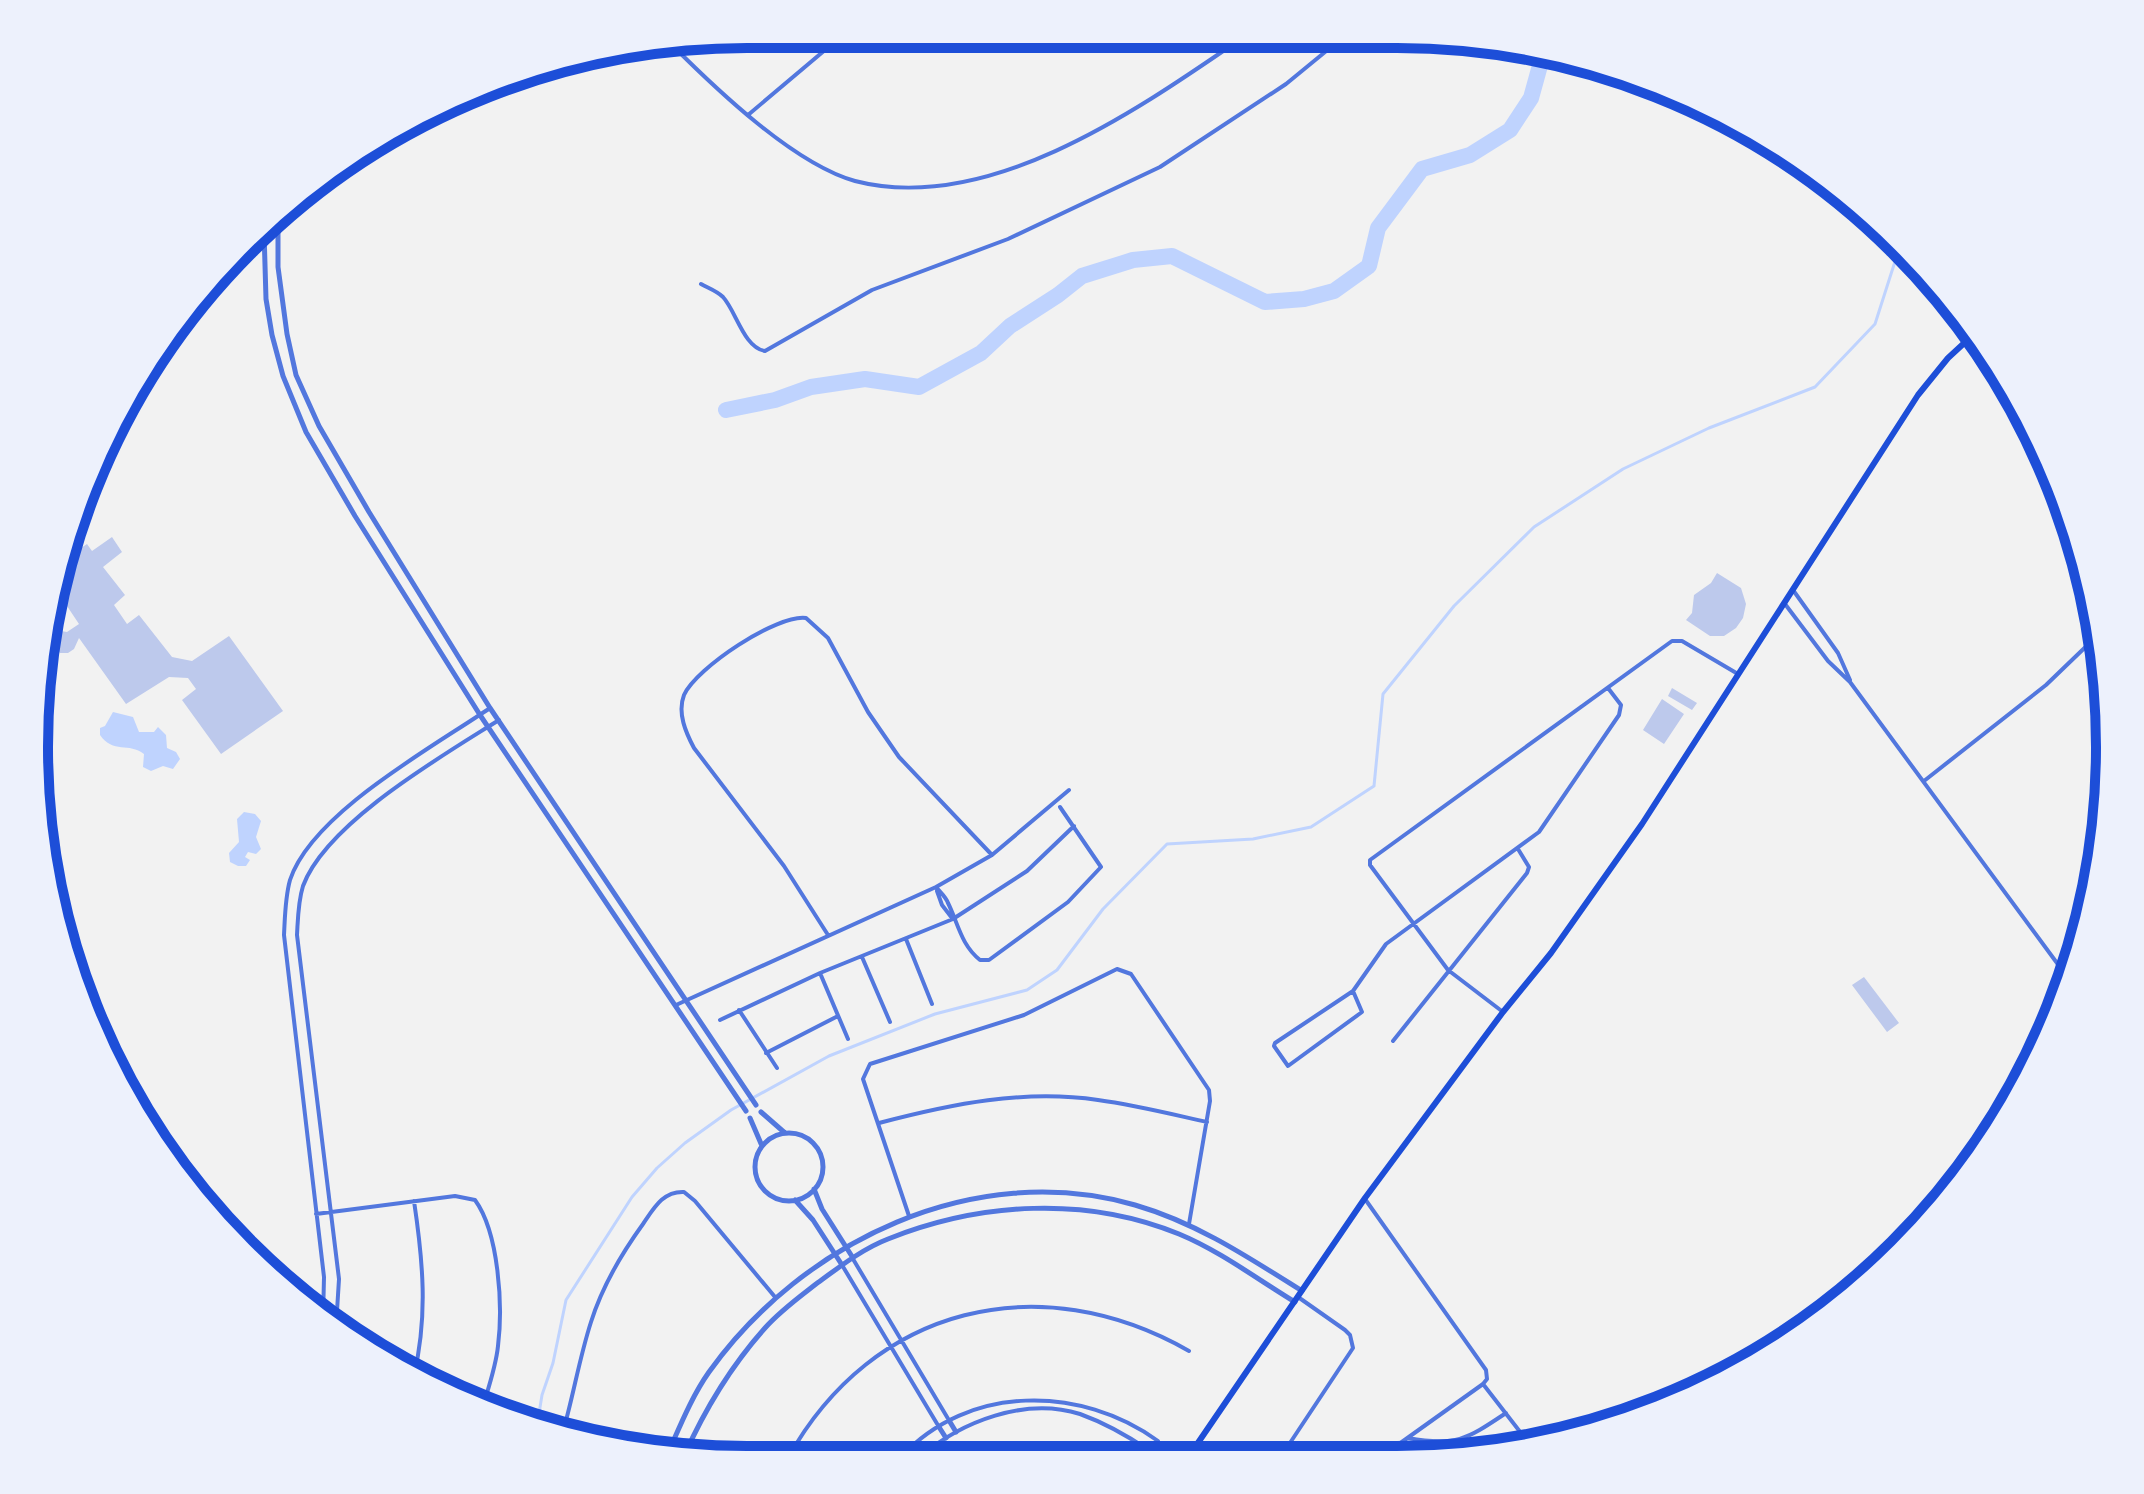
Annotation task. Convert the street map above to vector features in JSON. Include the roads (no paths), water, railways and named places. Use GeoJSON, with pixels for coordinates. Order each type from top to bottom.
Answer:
{"type":"FeatureCollection","features":[{"type":"Feature","properties":{"kind":"main road"},"geometry":{"type":"LineString","coordinates":[[1196,1446],[1365,1198],[1503,1012],[1551,953],[1642,824],[1918,395],[1966,341]]}},
{"type":"Feature","properties":{"kind":"street"},"geometry":{"type":"LineString","coordinates":[[748,115],[827,48]]}},
{"type":"Feature","properties":{"kind":"street"},"geometry":{"type":"LineString","coordinates":[[679,51],[748,115],[790,147],[824,167],[853,180],[922,189],[980,177],[1062,149],[1173,84],[1227,48]]}},
{"type":"Feature","properties":{"kind":"street"},"geometry":{"type":"LineString","coordinates":[[701,284],[722,296],[743,334],[758,349],[765,351],[872,290],[1008,239],[1160,167],[1286,84],[1330,48]]}},
{"type":"Feature","properties":{"kind":"street"},"geometry":{"type":"LineString","coordinates":[[278,229],[282,300],[296,375],[310,408],[369,512],[490,708],[756,1105]]}},
{"type":"Feature","properties":{"kind":"street"},"geometry":{"type":"LineString","coordinates":[[264,242],[266,299],[272,335],[298,415],[355,516],[480,715],[746,1111]]}},
{"type":"Feature","properties":{"kind":"street"},"geometry":{"type":"LineString","coordinates":[[1793,589],[1838,653],[1850,682]]}},
{"type":"Feature","properties":{"kind":"street"},"geometry":{"type":"LineString","coordinates":[[1784,603],[1828,661],[1850,682],[2060,968]]}},
{"type":"Feature","properties":{"kind":"street"},"geometry":{"type":"LineString","coordinates":[[828,935],[784,866],[694,748],[682,714],[683,697],[696,676],[784,619],[806,618],[828,638],[868,712],[899,757],[992,855]]}},
{"type":"Feature","properties":{"kind":"street"},"geometry":{"type":"LineString","coordinates":[[1503,1012],[1448,970],[1370,865],[1370,860],[1666,644],[1677,640],[1738,674]]}},
{"type":"Feature","properties":{"kind":"street"},"geometry":{"type":"LineString","coordinates":[[1924,781],[2046,685],[2088,644]]}},
{"type":"Feature","properties":{"kind":"street"},"geometry":{"type":"LineString","coordinates":[[1353,991],[1362,1012],[1288,1066],[1275,1043],[1353,991],[1386,944],[1543,828],[1619,715],[1621,705],[1608,688]]}},
{"type":"Feature","properties":{"kind":"street"},"geometry":{"type":"LineString","coordinates":[[323,1304],[324,1277],[284,935],[286,898],[291,878],[311,843],[347,807],[490,708]]}},
{"type":"Feature","properties":{"kind":"street"},"geometry":{"type":"LineString","coordinates":[[337,1313],[339,1279],[297,935],[299,902],[304,884],[322,853],[356,818],[499,720]]}},
{"type":"Feature","properties":{"kind":"street"},"geometry":{"type":"LineString","coordinates":[[676,1005],[936,887],[992,855],[1069,790]]}},
{"type":"Feature","properties":{"kind":"street"},"geometry":{"type":"LineString","coordinates":[[936,887],[948,902],[953,919],[970,951],[984,961],[1033,930],[1068,902],[1101,867],[1060,807]]}},
{"type":"Feature","properties":{"kind":"street"},"geometry":{"type":"LineString","coordinates":[[720,1020],[820,973],[953,919],[1027,871],[1074,826]]}},
{"type":"Feature","properties":{"kind":"street"},"geometry":{"type":"LineString","coordinates":[[1393,1041],[1529,870],[1518,849]]}},
{"type":"Feature","properties":{"kind":"street"},"geometry":{"type":"LineString","coordinates":[[906,939],[932,1004]]}},
{"type":"Feature","properties":{"kind":"street"},"geometry":{"type":"LineString","coordinates":[[862,957],[890,1022]]}},
{"type":"Feature","properties":{"kind":"street"},"geometry":{"type":"LineString","coordinates":[[909,1216],[863,1079],[870,1064],[1024,1015],[1117,969],[1131,974],[1205,1081],[1210,1101],[1189,1224]]}},
{"type":"Feature","properties":{"kind":"street"},"geometry":{"type":"LineString","coordinates":[[820,973],[848,1039]]}},
{"type":"Feature","properties":{"kind":"street"},"geometry":{"type":"LineString","coordinates":[[739,1010],[777,1068]]}},
{"type":"Feature","properties":{"kind":"street"},"geometry":{"type":"LineString","coordinates":[[766,1053],[838,1016]]}},
{"type":"Feature","properties":{"kind":"street"},"geometry":{"type":"LineString","coordinates":[[879,1123],[934,1108],[995,1099],[1054,1096],[1099,1100],[1207,1122]]}},
{"type":"Feature","properties":{"kind":"street"},"geometry":{"type":"LineString","coordinates":[[761,1112],[786,1133],[805,1138],[819,1152],[822,1171],[814,1189],[795,1200],[777,1199],[760,1185],[755,1163],[762,1146],[773,1137],[786,1133]]}},
{"type":"Feature","properties":{"kind":"street"},"geometry":{"type":"LineString","coordinates":[[750,1118],[762,1146]]}},
{"type":"Feature","properties":{"kind":"street"},"geometry":{"type":"LineString","coordinates":[[814,1189],[822,1209],[956,1432]]}},
{"type":"Feature","properties":{"kind":"street"},"geometry":{"type":"LineString","coordinates":[[565,1422],[592,1319],[606,1287],[625,1249],[659,1201],[670,1193],[684,1192],[695,1201],[775,1297]]}},
{"type":"Feature","properties":{"kind":"street"},"geometry":{"type":"LineString","coordinates":[[674,1442],[708,1373],[775,1297],[845,1245],[909,1216],[989,1196],[1035,1192],[1084,1195],[1132,1205],[1189,1224],[1224,1241],[1345,1330],[1353,1348],[1288,1446]]}},
{"type":"Feature","properties":{"kind":"street"},"geometry":{"type":"LineString","coordinates":[[316,1214],[455,1196],[475,1200],[490,1231],[498,1289],[499,1343],[486,1395]]}},
{"type":"Feature","properties":{"kind":"street"},"geometry":{"type":"LineString","coordinates":[[1365,1198],[1484,1364],[1487,1379],[1396,1446]]}},
{"type":"Feature","properties":{"kind":"street"},"geometry":{"type":"LineString","coordinates":[[795,1200],[813,1220],[842,1265],[946,1438]]}},
{"type":"Feature","properties":{"kind":"street"},"geometry":{"type":"LineString","coordinates":[[414,1201],[425,1305],[416,1362]]}},
{"type":"Feature","properties":{"kind":"street"},"geometry":{"type":"LineString","coordinates":[[690,1444],[707,1406],[741,1356],[788,1305],[842,1265],[886,1239],[944,1220],[993,1211],[1082,1208],[1135,1220],[1180,1235],[1298,1297]]}},
{"type":"Feature","properties":{"kind":"street"},"geometry":{"type":"LineString","coordinates":[[796,1446],[819,1410],[841,1386],[891,1347],[956,1318],[1013,1307],[1042,1306],[1103,1314],[1133,1323],[1189,1351]]}},
{"type":"Feature","properties":{"kind":"street"},"geometry":{"type":"LineString","coordinates":[[1483,1384],[1522,1435]]}},
{"type":"Feature","properties":{"kind":"street"},"geometry":{"type":"LineString","coordinates":[[915,1446],[939,1427],[1007,1402],[1062,1400],[1104,1412],[1158,1441],[1154,1446]]}},
{"type":"Feature","properties":{"kind":"street"},"geometry":{"type":"LineString","coordinates":[[935,1446],[985,1419],[1033,1409],[1078,1414],[1110,1427],[1142,1446]]}},
{"type":"Feature","properties":{"kind":"street"},"geometry":{"type":"LineString","coordinates":[[1408,1438],[1439,1441],[1467,1438],[1506,1413]]}},
{"type":"Feature","properties":{"kind":"water"},"geometry":{"type":"Polygon","coordinates":[[[113,712],[133,717],[139,732],[154,732],[158,727],[166,735],[167,748],[176,752],[180,759],[173,769],[163,766],[151,771],[143,767],[144,754],[105,741],[100,735],[100,728],[105,726],[113,712]]]}},
{"type":"Feature","properties":{"kind":"water"},"geometry":{"type":"Polygon","coordinates":[[[244,812],[255,814],[261,821],[256,837],[261,849],[256,854],[248,852],[245,857],[250,860],[246,866],[238,866],[230,862],[229,853],[239,842],[237,819],[244,812]]]}},
{"type":"Feature","properties":{"kind":"waterway"},"geometry":{"type":"LineString","coordinates":[[726,410],[775,400],[811,387],[865,379],[919,387],[981,353],[1010,326],[1082,276],[1133,260],[1172,256],[1265,302],[1304,299],[1334,291],[1369,266],[1378,228],[1422,169],[1470,155],[1510,130],[1531,98],[1541,63]]}},
{"type":"Feature","properties":{"kind":"waterway"},"geometry":{"type":"LineString","coordinates":[[539,1414],[566,1300],[632,1197],[657,1168],[685,1143],[731,1110],[829,1056],[935,1014],[1027,990],[1057,970],[1103,909],[1167,844],[1253,839],[1311,827],[1374,786],[1383,694],[1454,606],[1534,527],[1623,469],[1709,428],[1815,387],[1875,324],[1896,258]]}}]}
